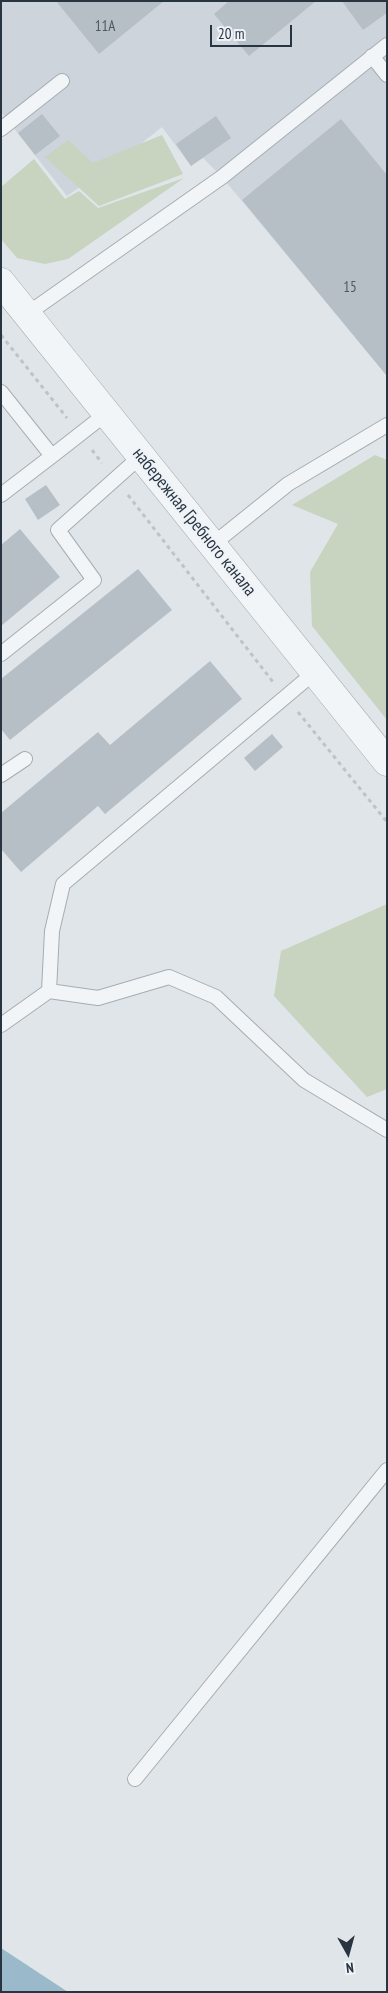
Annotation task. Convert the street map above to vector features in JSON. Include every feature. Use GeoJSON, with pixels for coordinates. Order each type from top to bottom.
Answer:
{"type":"FeatureCollection","features":[{"type":"Feature","properties":{"kind":"street","name":"набережная Гребного канала"},"geometry":{"type":"LineString","coordinates":[[1,282],[387,762]]}},
{"type":"Feature","properties":{"kind":"lane"},"geometry":{"type":"LineString","coordinates":[[27,314],[222,177],[387,45]]}},
{"type":"Feature","properties":{"kind":"lane"},"geometry":{"type":"LineString","coordinates":[[372,56],[387,74]]}},
{"type":"Feature","properties":{"kind":"lane"},"geometry":{"type":"LineString","coordinates":[[1,129],[62,82]]}},
{"type":"Feature","properties":{"kind":"lane"},"geometry":{"type":"LineString","coordinates":[[1,392],[52,456]]}},
{"type":"Feature","properties":{"kind":"lane"},"geometry":{"type":"LineString","coordinates":[[1,495],[107,413]]}},
{"type":"Feature","properties":{"kind":"lane"},"geometry":{"type":"LineString","coordinates":[[212,545],[288,484],[387,425]]}},
{"type":"Feature","properties":{"kind":"lane"},"geometry":{"type":"LineString","coordinates":[[1,654],[94,580],[58,530],[141,456]]}},
{"type":"Feature","properties":{"kind":"lane"},"geometry":{"type":"LineString","coordinates":[[49,991],[52,931],[63,884],[315,672]]}},
{"type":"Feature","properties":{"kind":"lane"},"geometry":{"type":"LineString","coordinates":[[1,776],[25,759]]}},
{"type":"Feature","properties":{"kind":"lane"},"geometry":{"type":"LineString","coordinates":[[1,1025],[49,991],[98,998],[169,977],[216,998],[304,1080],[387,1130]]}},
{"type":"Feature","properties":{"kind":"lane"},"geometry":{"type":"LineString","coordinates":[[135,1779],[387,1470]]}},
{"type":"Feature","properties":{"kind":"path"},"geometry":{"type":"LineString","coordinates":[[1,335],[286,698],[387,822]]}},
{"type":"Feature","properties":{"kind":"shaded area"},"geometry":{"type":"Polygon","coordinates":[[[1,1],[387,1],[387,376],[222,177],[203,158],[191,166],[162,127],[67,196],[1,112],[1,1]]]}},
{"type":"Feature","properties":{"kind":"green space"},"geometry":{"type":"Polygon","coordinates":[[[162,135],[183,174],[99,206],[45,157],[68,140],[93,163],[162,135]]]}},
{"type":"Feature","properties":{"kind":"green space"},"geometry":{"type":"Polygon","coordinates":[[[34,159],[65,199],[79,191],[98,208],[184,178],[68,259],[45,264],[17,258],[1,239],[1,187],[34,159]]]}},
{"type":"Feature","properties":{"kind":"green space"},"geometry":{"type":"Polygon","coordinates":[[[375,455],[387,460],[387,720],[312,626],[310,572],[338,524],[292,505],[375,455]]]}},
{"type":"Feature","properties":{"kind":"green space"},"geometry":{"type":"Polygon","coordinates":[[[387,904],[387,1089],[367,1097],[274,996],[281,951],[387,904]]]}},
{"type":"Feature","properties":{"kind":"water"},"geometry":{"type":"Polygon","coordinates":[[[1,1948],[68,1992],[1,1992],[1,1948]]]}},
{"type":"Feature","properties":{"kind":"building"},"geometry":{"type":"Polygon","coordinates":[[[56,1],[164,1],[99,54],[56,1]]]}},
{"type":"Feature","properties":{"kind":"building"},"geometry":{"type":"Polygon","coordinates":[[[229,1],[316,1],[249,56],[214,14],[229,1]]]}},
{"type":"Feature","properties":{"kind":"building"},"geometry":{"type":"Polygon","coordinates":[[[342,1],[387,1],[387,13],[363,30],[342,1]]]}},
{"type":"Feature","properties":{"kind":"building"},"geometry":{"type":"Polygon","coordinates":[[[42,114],[60,136],[35,155],[18,133],[42,114]]]}},
{"type":"Feature","properties":{"kind":"building"},"geometry":{"type":"Polygon","coordinates":[[[216,116],[231,138],[191,166],[176,144],[216,116]]]}},
{"type":"Feature","properties":{"kind":"building"},"geometry":{"type":"Polygon","coordinates":[[[341,119],[387,175],[387,376],[242,200],[341,119]]]}},
{"type":"Feature","properties":{"kind":"building"},"geometry":{"type":"Polygon","coordinates":[[[46,485],[60,505],[38,520],[25,499],[46,485]]]}},
{"type":"Feature","properties":{"kind":"building"},"geometry":{"type":"Polygon","coordinates":[[[20,529],[60,577],[1,626],[1,545],[20,529]]]}},
{"type":"Feature","properties":{"kind":"building"},"geometry":{"type":"Polygon","coordinates":[[[138,569],[172,610],[10,740],[1,729],[1,679],[138,569]]]}},
{"type":"Feature","properties":{"kind":"building"},"geometry":{"type":"Polygon","coordinates":[[[210,661],[242,699],[105,814],[98,806],[21,872],[1,849],[1,813],[98,732],[110,745],[210,661]]]}},
{"type":"Feature","properties":{"kind":"building"},"geometry":{"type":"Polygon","coordinates":[[[272,734],[283,747],[255,771],[244,758],[272,734]]]}}]}
